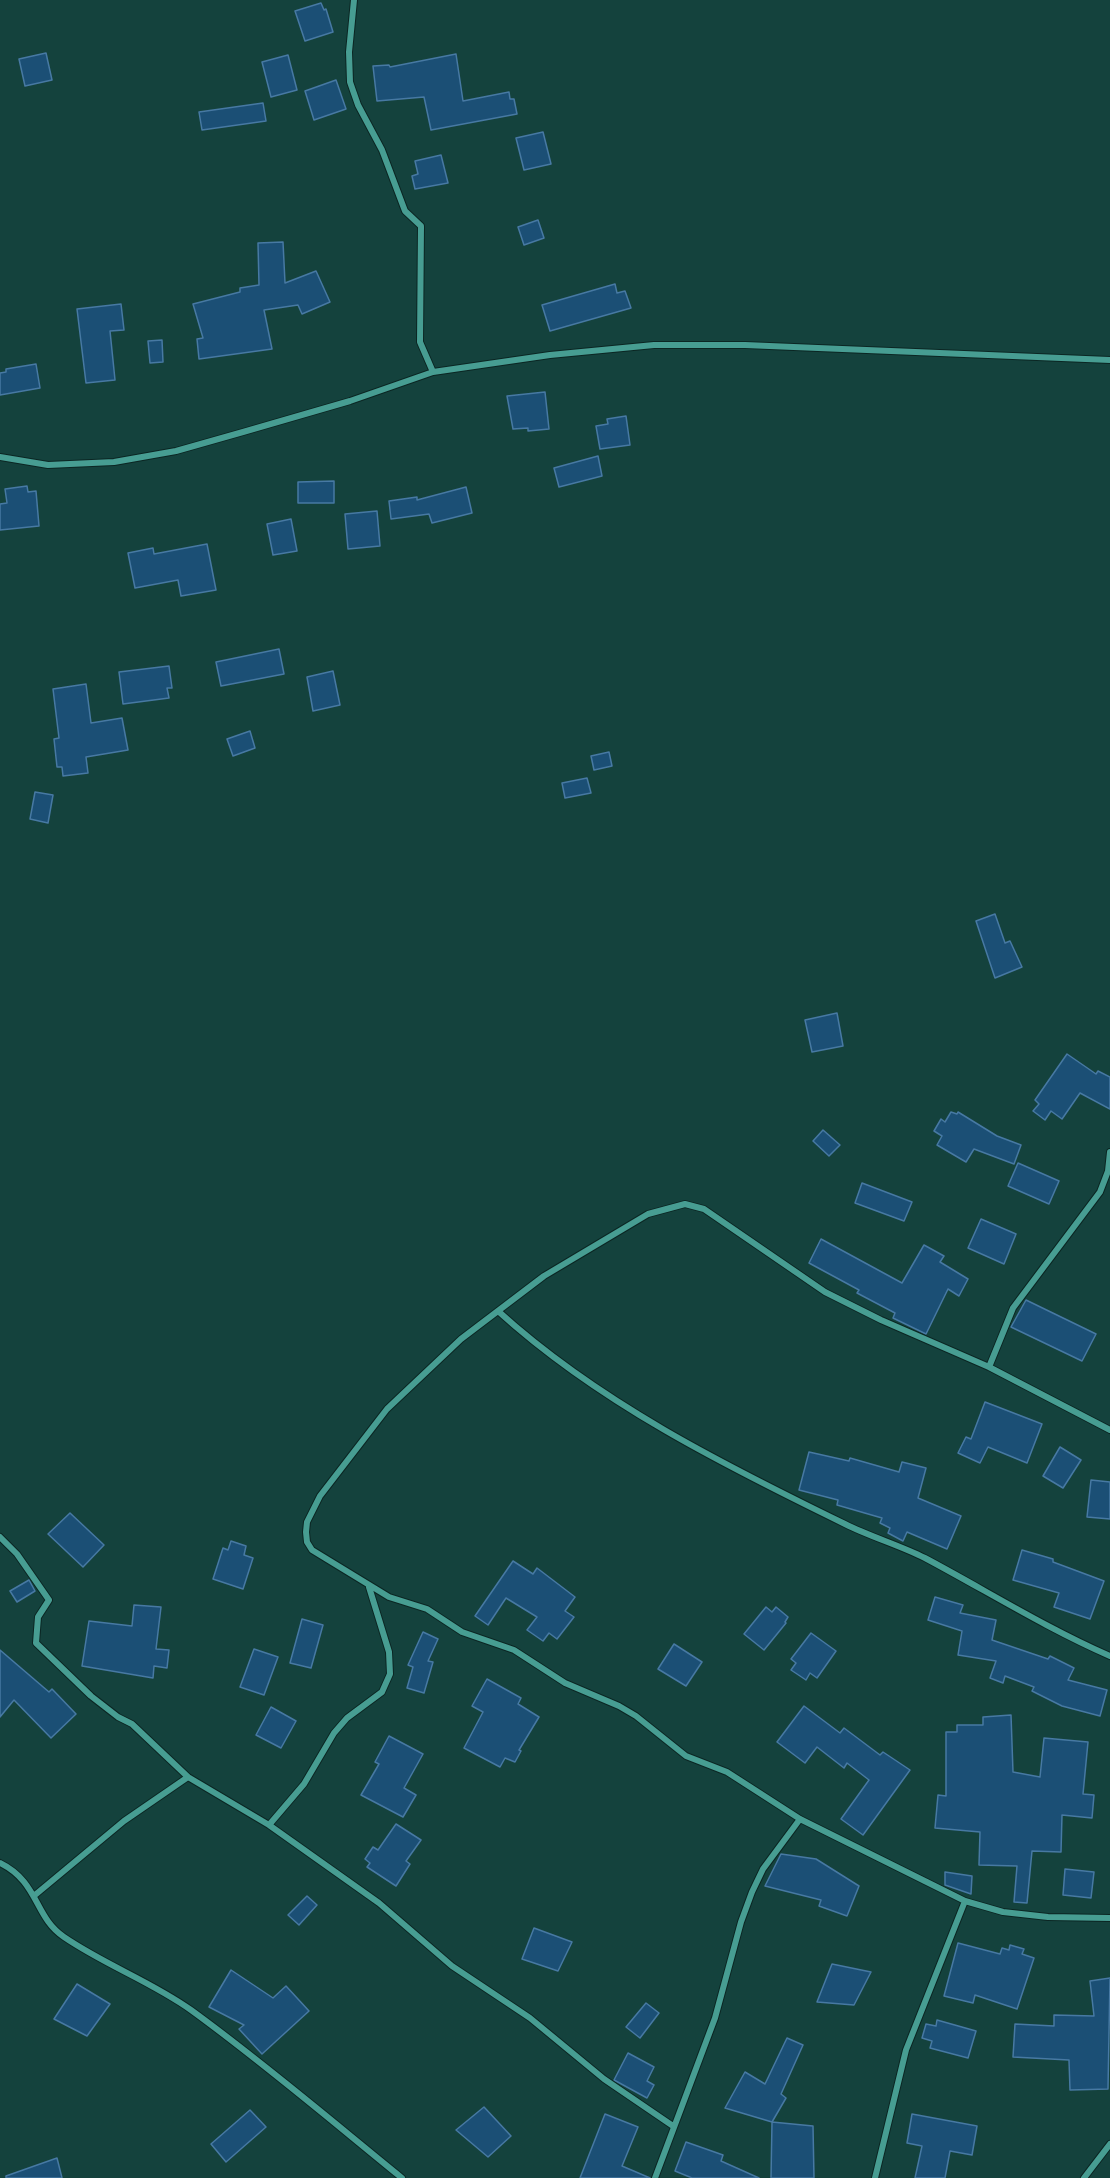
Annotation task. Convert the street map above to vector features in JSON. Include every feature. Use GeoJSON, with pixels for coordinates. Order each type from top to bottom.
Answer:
{"type":"FeatureCollection","features":[{"type":"Feature","properties":{"kind":"street"},"geometry":{"type":"LineString","coordinates":[[354,0],[349,52],[351,82],[358,105],[382,150],[405,211],[421,226],[420,342],[433,372]]}},
{"type":"Feature","properties":{"kind":"street"},"geometry":{"type":"LineString","coordinates":[[0,457],[48,465],[78,465],[176,451],[350,401],[433,372],[550,355],[654,345],[746,345],[1110,360]]}},
{"type":"Feature","properties":{"kind":"street"},"geometry":{"type":"LineString","coordinates":[[989,1367],[1013,1308],[1100,1192],[1108,1171],[1110,1152]]}},
{"type":"Feature","properties":{"kind":"street"},"geometry":{"type":"LineString","coordinates":[[1110,1430],[989,1367],[881,1320],[825,1292],[704,1209],[694,1205],[673,1206],[648,1214],[544,1276],[461,1339],[387,1409],[320,1496],[308,1522],[307,1542],[312,1550],[369,1587],[389,1597],[427,1609],[462,1632],[514,1650],[565,1683],[619,1706],[636,1716],[686,1756],[728,1772],[800,1819],[965,1901],[1004,1912],[1048,1917],[1110,1918]]}},
{"type":"Feature","properties":{"kind":"street"},"geometry":{"type":"LineString","coordinates":[[498,1311],[552,1358],[693,1448],[848,1525],[926,1559],[1075,1641],[1110,1656]]}},
{"type":"Feature","properties":{"kind":"street"},"geometry":{"type":"LineString","coordinates":[[0,1537],[17,1554],[49,1600],[38,1617],[35,1634],[39,1647],[91,1696],[117,1717],[132,1724],[188,1777],[269,1825],[379,1903],[426,1946],[530,2018],[604,2079],[673,2126]]}},
{"type":"Feature","properties":{"kind":"street"},"geometry":{"type":"LineString","coordinates":[[269,1825],[304,1784],[334,1733],[347,1718],[381,1692],[390,1674],[389,1652],[369,1587]]}},
{"type":"Feature","properties":{"kind":"street"},"geometry":{"type":"LineString","coordinates":[[35,1895],[124,1821],[188,1777]]}},
{"type":"Feature","properties":{"kind":"street"},"geometry":{"type":"LineString","coordinates":[[655,2178],[715,2018],[741,1922],[752,1892],[763,1869],[800,1819]]}},
{"type":"Feature","properties":{"kind":"street"},"geometry":{"type":"LineString","coordinates":[[0,1863],[21,1876],[35,1895],[45,1917],[63,1936],[190,2010],[402,2178]]}},
{"type":"Feature","properties":{"kind":"street"},"geometry":{"type":"LineString","coordinates":[[875,2178],[906,2050],[965,1901]]}},
{"type":"Feature","properties":{"kind":"street"},"geometry":{"type":"LineString","coordinates":[[1084,2178],[1110,2144]]}},
{"type":"Feature","properties":{"kind":"building"},"geometry":{"type":"Polygon","coordinates":[[[321,3],[324,10],[326,9],[333,32],[305,41],[295,11],[321,3]]]}},
{"type":"Feature","properties":{"kind":"building"},"geometry":{"type":"Polygon","coordinates":[[[46,53],[52,80],[25,86],[19,59],[46,53]]]}},
{"type":"Feature","properties":{"kind":"building"},"geometry":{"type":"Polygon","coordinates":[[[456,54],[463,101],[509,92],[510,99],[514,99],[517,114],[431,130],[424,97],[377,101],[373,66],[389,65],[390,67],[456,54]]]}},
{"type":"Feature","properties":{"kind":"building"},"geometry":{"type":"Polygon","coordinates":[[[288,55],[297,90],[271,97],[262,62],[288,55]]]}},
{"type":"Feature","properties":{"kind":"building"},"geometry":{"type":"Polygon","coordinates":[[[336,80],[346,109],[314,120],[305,91],[336,80]]]}},
{"type":"Feature","properties":{"kind":"building"},"geometry":{"type":"Polygon","coordinates":[[[263,103],[266,121],[202,130],[199,112],[263,103]]]}},
{"type":"Feature","properties":{"kind":"building"},"geometry":{"type":"Polygon","coordinates":[[[543,132],[551,164],[524,170],[516,138],[543,132]]]}},
{"type":"Feature","properties":{"kind":"building"},"geometry":{"type":"Polygon","coordinates":[[[441,155],[448,183],[415,189],[412,176],[418,174],[415,161],[441,155]]]}},
{"type":"Feature","properties":{"kind":"building"},"geometry":{"type":"Polygon","coordinates":[[[538,220],[544,238],[524,245],[518,227],[538,220]]]}},
{"type":"Feature","properties":{"kind":"building"},"geometry":{"type":"Polygon","coordinates":[[[283,242],[285,283],[316,271],[330,302],[302,314],[298,305],[264,310],[272,349],[199,359],[197,339],[203,338],[193,304],[240,292],[240,288],[259,285],[258,243],[283,242]]]}},
{"type":"Feature","properties":{"kind":"building"},"geometry":{"type":"Polygon","coordinates":[[[615,284],[617,293],[625,291],[631,308],[550,331],[542,305],[615,284]]]}},
{"type":"Feature","properties":{"kind":"building"},"geometry":{"type":"Polygon","coordinates":[[[121,304],[124,330],[110,331],[115,380],[86,383],[77,309],[121,304]]]}},
{"type":"Feature","properties":{"kind":"building"},"geometry":{"type":"Polygon","coordinates":[[[162,340],[163,362],[150,363],[148,341],[162,340]]]}},
{"type":"Feature","properties":{"kind":"building"},"geometry":{"type":"Polygon","coordinates":[[[36,364],[40,388],[0,395],[0,373],[6,372],[6,369],[36,364]]]}},
{"type":"Feature","properties":{"kind":"building"},"geometry":{"type":"Polygon","coordinates":[[[545,392],[549,429],[528,431],[528,428],[513,429],[507,396],[545,392]]]}},
{"type":"Feature","properties":{"kind":"building"},"geometry":{"type":"Polygon","coordinates":[[[626,416],[630,445],[600,449],[596,426],[608,424],[607,419],[626,416]]]}},
{"type":"Feature","properties":{"kind":"building"},"geometry":{"type":"Polygon","coordinates":[[[598,456],[602,476],[559,487],[554,468],[598,456]]]}},
{"type":"Feature","properties":{"kind":"building"},"geometry":{"type":"Polygon","coordinates":[[[334,481],[334,503],[298,503],[298,482],[334,481]]]}},
{"type":"Feature","properties":{"kind":"building"},"geometry":{"type":"Polygon","coordinates":[[[27,486],[28,492],[36,491],[39,526],[0,530],[0,504],[7,503],[5,489],[27,486]]]}},
{"type":"Feature","properties":{"kind":"building"},"geometry":{"type":"Polygon","coordinates":[[[466,487],[472,513],[432,523],[429,514],[391,519],[389,501],[417,497],[417,500],[466,487]]]}},
{"type":"Feature","properties":{"kind":"building"},"geometry":{"type":"Polygon","coordinates":[[[377,511],[380,546],[348,549],[345,514],[377,511]]]}},
{"type":"Feature","properties":{"kind":"building"},"geometry":{"type":"Polygon","coordinates":[[[291,519],[297,551],[273,555],[267,524],[291,519]]]}},
{"type":"Feature","properties":{"kind":"building"},"geometry":{"type":"Polygon","coordinates":[[[207,544],[216,590],[181,596],[178,580],[135,588],[128,553],[153,548],[154,554],[207,544]]]}},
{"type":"Feature","properties":{"kind":"building"},"geometry":{"type":"Polygon","coordinates":[[[279,649],[284,674],[221,686],[216,662],[279,649]]]}},
{"type":"Feature","properties":{"kind":"building"},"geometry":{"type":"Polygon","coordinates":[[[169,666],[172,688],[167,688],[169,698],[123,704],[119,672],[169,666]]]}},
{"type":"Feature","properties":{"kind":"building"},"geometry":{"type":"Polygon","coordinates":[[[333,671],[340,705],[313,711],[307,677],[333,671]]]}},
{"type":"Feature","properties":{"kind":"building"},"geometry":{"type":"Polygon","coordinates":[[[86,684],[91,723],[122,718],[128,750],[86,757],[88,773],[63,776],[62,767],[57,767],[54,739],[59,738],[53,689],[86,684]]]}},
{"type":"Feature","properties":{"kind":"building"},"geometry":{"type":"Polygon","coordinates":[[[250,731],[255,748],[233,756],[227,739],[250,731]]]}},
{"type":"Feature","properties":{"kind":"building"},"geometry":{"type":"Polygon","coordinates":[[[609,752],[612,766],[594,770],[591,756],[609,752]]]}},
{"type":"Feature","properties":{"kind":"building"},"geometry":{"type":"Polygon","coordinates":[[[587,778],[591,793],[565,798],[562,783],[587,778]]]}},
{"type":"Feature","properties":{"kind":"building"},"geometry":{"type":"Polygon","coordinates":[[[35,792],[53,795],[48,823],[30,819],[35,792]]]}},
{"type":"Feature","properties":{"kind":"building"},"geometry":{"type":"Polygon","coordinates":[[[995,914],[1005,943],[1010,941],[1022,967],[995,978],[976,921],[995,914]]]}},
{"type":"Feature","properties":{"kind":"building"},"geometry":{"type":"Polygon","coordinates":[[[837,1013],[843,1046],[812,1052],[805,1020],[837,1013]]]}},
{"type":"Feature","properties":{"kind":"building"},"geometry":{"type":"Polygon","coordinates":[[[1067,1054],[1096,1074],[1098,1071],[1110,1077],[1110,1109],[1080,1093],[1062,1119],[1051,1111],[1045,1120],[1033,1111],[1039,1104],[1035,1100],[1067,1054]]]}},
{"type":"Feature","properties":{"kind":"building"},"geometry":{"type":"Polygon","coordinates":[[[951,1112],[957,1114],[958,1112],[997,1136],[1021,1145],[1014,1164],[974,1149],[966,1162],[937,1145],[942,1136],[934,1131],[941,1119],[945,1122],[951,1112]]]}},
{"type":"Feature","properties":{"kind":"building"},"geometry":{"type":"Polygon","coordinates":[[[823,1130],[840,1145],[829,1156],[813,1141],[823,1130]]]}},
{"type":"Feature","properties":{"kind":"building"},"geometry":{"type":"Polygon","coordinates":[[[1018,1163],[1059,1181],[1049,1204],[1008,1186],[1018,1163]]]}},
{"type":"Feature","properties":{"kind":"building"},"geometry":{"type":"Polygon","coordinates":[[[862,1183],[912,1202],[904,1221],[855,1203],[862,1183]]]}},
{"type":"Feature","properties":{"kind":"building"},"geometry":{"type":"Polygon","coordinates":[[[981,1219],[1016,1234],[1004,1264],[968,1248],[981,1219]]]}},
{"type":"Feature","properties":{"kind":"building"},"geometry":{"type":"Polygon","coordinates":[[[821,1239],[902,1283],[924,1245],[944,1256],[940,1262],[968,1279],[959,1296],[948,1289],[926,1334],[893,1318],[895,1313],[857,1293],[859,1290],[809,1263],[821,1239]]]}},
{"type":"Feature","properties":{"kind":"building"},"geometry":{"type":"Polygon","coordinates":[[[1026,1300],[1096,1334],[1082,1361],[1011,1327],[1026,1300]]]}},
{"type":"Feature","properties":{"kind":"building"},"geometry":{"type":"Polygon","coordinates":[[[985,1402],[1042,1424],[1027,1463],[988,1447],[980,1463],[958,1453],[966,1437],[971,1439],[985,1402]]]}},
{"type":"Feature","properties":{"kind":"building"},"geometry":{"type":"Polygon","coordinates":[[[1060,1447],[1081,1460],[1063,1488],[1043,1476],[1060,1447]]]}},
{"type":"Feature","properties":{"kind":"building"},"geometry":{"type":"Polygon","coordinates":[[[809,1452],[849,1461],[850,1458],[899,1472],[902,1462],[926,1468],[918,1498],[961,1516],[947,1549],[907,1532],[903,1541],[888,1533],[890,1528],[880,1523],[882,1518],[837,1505],[838,1500],[799,1490],[809,1452]]]}},
{"type":"Feature","properties":{"kind":"building"},"geometry":{"type":"Polygon","coordinates":[[[1091,1480],[1110,1482],[1110,1519],[1087,1517],[1091,1480]]]}},
{"type":"Feature","properties":{"kind":"building"},"geometry":{"type":"Polygon","coordinates":[[[70,1513],[104,1545],[83,1567],[48,1534],[70,1513]]]}},
{"type":"Feature","properties":{"kind":"building"},"geometry":{"type":"Polygon","coordinates":[[[231,1541],[246,1546],[244,1555],[253,1558],[243,1589],[213,1579],[223,1548],[228,1550],[231,1541]]]}},
{"type":"Feature","properties":{"kind":"building"},"geometry":{"type":"Polygon","coordinates":[[[1022,1550],[1053,1559],[1053,1562],[1104,1581],[1090,1619],[1054,1607],[1059,1593],[1013,1580],[1022,1550]]]}},
{"type":"Feature","properties":{"kind":"building"},"geometry":{"type":"Polygon","coordinates":[[[513,1561],[533,1574],[537,1568],[575,1597],[565,1611],[574,1617],[557,1639],[549,1633],[543,1641],[527,1630],[537,1617],[506,1598],[488,1625],[475,1616],[513,1561]]]}},
{"type":"Feature","properties":{"kind":"building"},"geometry":{"type":"Polygon","coordinates":[[[29,1580],[35,1591],[17,1602],[10,1591],[29,1580]]]}},
{"type":"Feature","properties":{"kind":"building"},"geometry":{"type":"Polygon","coordinates":[[[935,1597],[963,1605],[960,1613],[996,1620],[992,1640],[1048,1659],[1050,1656],[1074,1668],[1068,1680],[1107,1690],[1100,1716],[1062,1706],[1032,1691],[1034,1687],[1005,1676],[1003,1683],[990,1678],[996,1661],[958,1655],[962,1631],[928,1620],[935,1597]]]}},
{"type":"Feature","properties":{"kind":"building"},"geometry":{"type":"Polygon","coordinates":[[[134,1605],[161,1607],[156,1649],[169,1650],[167,1668],[154,1666],[153,1678],[82,1666],[89,1621],[132,1626],[134,1605]]]}},
{"type":"Feature","properties":{"kind":"building"},"geometry":{"type":"Polygon","coordinates":[[[766,1607],[772,1612],[776,1607],[788,1617],[786,1623],[764,1650],[744,1634],[766,1607]]]}},
{"type":"Feature","properties":{"kind":"building"},"geometry":{"type":"Polygon","coordinates":[[[302,1619],[323,1625],[311,1668],[290,1663],[302,1619]]]}},
{"type":"Feature","properties":{"kind":"building"},"geometry":{"type":"Polygon","coordinates":[[[423,1632],[438,1639],[428,1661],[433,1662],[424,1693],[407,1688],[413,1667],[408,1665],[423,1632]]]}},
{"type":"Feature","properties":{"kind":"building"},"geometry":{"type":"Polygon","coordinates":[[[811,1633],[836,1651],[817,1678],[810,1673],[806,1680],[791,1670],[796,1663],[791,1659],[811,1633]]]}},
{"type":"Feature","properties":{"kind":"building"},"geometry":{"type":"Polygon","coordinates":[[[674,1644],[702,1662],[686,1686],[658,1669],[674,1644]]]}},
{"type":"Feature","properties":{"kind":"building"},"geometry":{"type":"Polygon","coordinates":[[[254,1649],[278,1657],[264,1695],[240,1687],[254,1649]]]}},
{"type":"Feature","properties":{"kind":"building"},"geometry":{"type":"Polygon","coordinates":[[[0,1650],[49,1692],[52,1689],[76,1714],[51,1738],[14,1700],[0,1717],[0,1650]]]}},
{"type":"Feature","properties":{"kind":"building"},"geometry":{"type":"Polygon","coordinates":[[[487,1679],[521,1698],[518,1704],[539,1717],[519,1750],[521,1751],[515,1762],[505,1758],[500,1767],[464,1748],[483,1712],[472,1706],[487,1679]]]}},
{"type":"Feature","properties":{"kind":"building"},"geometry":{"type":"Polygon","coordinates":[[[804,1706],[840,1733],[844,1728],[880,1755],[883,1752],[910,1770],[863,1835],[841,1819],[869,1780],[847,1763],[844,1768],[817,1747],[805,1763],[777,1742],[804,1706]]]}},
{"type":"Feature","properties":{"kind":"building"},"geometry":{"type":"Polygon","coordinates":[[[271,1707],[296,1721],[281,1748],[256,1735],[271,1707]]]}},
{"type":"Feature","properties":{"kind":"building"},"geometry":{"type":"Polygon","coordinates":[[[1011,1715],[1013,1772],[1040,1777],[1044,1738],[1088,1742],[1083,1794],[1094,1795],[1092,1818],[1062,1815],[1061,1852],[1032,1851],[1027,1903],[1014,1902],[1017,1866],[979,1865],[980,1832],[935,1828],[938,1795],[946,1796],[946,1732],[957,1732],[957,1725],[983,1725],[983,1717],[1011,1715]]]}},
{"type":"Feature","properties":{"kind":"building"},"geometry":{"type":"Polygon","coordinates":[[[389,1736],[423,1754],[404,1788],[416,1795],[403,1817],[361,1795],[379,1764],[375,1762],[389,1736]]]}},
{"type":"Feature","properties":{"kind":"building"},"geometry":{"type":"Polygon","coordinates":[[[396,1824],[421,1840],[406,1861],[410,1864],[396,1886],[367,1867],[370,1863],[365,1859],[373,1847],[378,1850],[396,1824]]]}},
{"type":"Feature","properties":{"kind":"building"},"geometry":{"type":"Polygon","coordinates":[[[781,1854],[816,1859],[859,1886],[847,1916],[819,1906],[821,1900],[765,1886],[781,1854]]]}},
{"type":"Feature","properties":{"kind":"building"},"geometry":{"type":"Polygon","coordinates":[[[1065,1869],[1094,1872],[1091,1898],[1063,1895],[1065,1869]]]}},
{"type":"Feature","properties":{"kind":"building"},"geometry":{"type":"Polygon","coordinates":[[[945,1872],[972,1876],[971,1894],[945,1885],[945,1872]]]}},
{"type":"Feature","properties":{"kind":"building"},"geometry":{"type":"Polygon","coordinates":[[[307,1896],[317,1905],[299,1925],[288,1915],[307,1896]]]}},
{"type":"Feature","properties":{"kind":"building"},"geometry":{"type":"Polygon","coordinates":[[[534,1928],[572,1942],[558,1971],[522,1959],[534,1928]]]}},
{"type":"Feature","properties":{"kind":"building"},"geometry":{"type":"Polygon","coordinates":[[[958,1943],[1000,1954],[1002,1948],[1009,1950],[1010,1945],[1024,1949],[1022,1954],[1034,1958],[1017,2009],[975,1995],[973,2003],[944,1996],[958,1943]]]}},
{"type":"Feature","properties":{"kind":"building"},"geometry":{"type":"Polygon","coordinates":[[[832,1964],[871,1972],[854,2005],[817,2002],[832,1964]]]}},
{"type":"Feature","properties":{"kind":"building"},"geometry":{"type":"Polygon","coordinates":[[[231,1970],[273,1998],[286,1986],[309,2011],[262,2054],[239,2029],[244,2025],[209,2007],[231,1970]]]}},
{"type":"Feature","properties":{"kind":"building"},"geometry":{"type":"Polygon","coordinates":[[[1110,1978],[1108,2089],[1070,2090],[1069,2060],[1013,2057],[1015,2024],[1054,2026],[1054,2015],[1094,2016],[1090,1981],[1110,1978]]]}},
{"type":"Feature","properties":{"kind":"building"},"geometry":{"type":"Polygon","coordinates":[[[77,1984],[110,2004],[87,2036],[54,2019],[77,1984]]]}},
{"type":"Feature","properties":{"kind":"building"},"geometry":{"type":"Polygon","coordinates":[[[646,2003],[659,2013],[640,2038],[626,2027],[646,2003]]]}},
{"type":"Feature","properties":{"kind":"building"},"geometry":{"type":"Polygon","coordinates":[[[937,2020],[976,2031],[968,2058],[930,2048],[932,2041],[922,2038],[926,2024],[936,2026],[937,2020]]]}},
{"type":"Feature","properties":{"kind":"building"},"geometry":{"type":"Polygon","coordinates":[[[787,2038],[803,2045],[781,2094],[786,2098],[772,2122],[725,2108],[745,2072],[765,2084],[787,2038]]]}},
{"type":"Feature","properties":{"kind":"building"},"geometry":{"type":"Polygon","coordinates":[[[628,2053],[654,2067],[647,2081],[654,2085],[647,2098],[614,2080],[628,2053]]]}},
{"type":"Feature","properties":{"kind":"building"},"geometry":{"type":"Polygon","coordinates":[[[484,2107],[511,2136],[488,2157],[456,2130],[484,2107]]]}},
{"type":"Feature","properties":{"kind":"building"},"geometry":{"type":"Polygon","coordinates":[[[250,2110],[266,2127],[226,2162],[211,2144],[250,2110]]]}},
{"type":"Feature","properties":{"kind":"building"},"geometry":{"type":"Polygon","coordinates":[[[605,2114],[638,2127],[622,2166],[650,2178],[580,2178],[605,2114]]]}},
{"type":"Feature","properties":{"kind":"building"},"geometry":{"type":"Polygon","coordinates":[[[912,2114],[977,2126],[972,2155],[950,2151],[945,2178],[915,2178],[922,2146],[907,2143],[912,2114]]]}},
{"type":"Feature","properties":{"kind":"building"},"geometry":{"type":"Polygon","coordinates":[[[772,2122],[813,2126],[814,2178],[771,2178],[772,2122]]]}},
{"type":"Feature","properties":{"kind":"building"},"geometry":{"type":"Polygon","coordinates":[[[686,2142],[723,2155],[721,2161],[759,2178],[692,2178],[675,2171],[686,2142]]]}},
{"type":"Feature","properties":{"kind":"building"},"geometry":{"type":"Polygon","coordinates":[[[57,2158],[62,2178],[6,2178],[6,2176],[57,2158]]]}}]}
